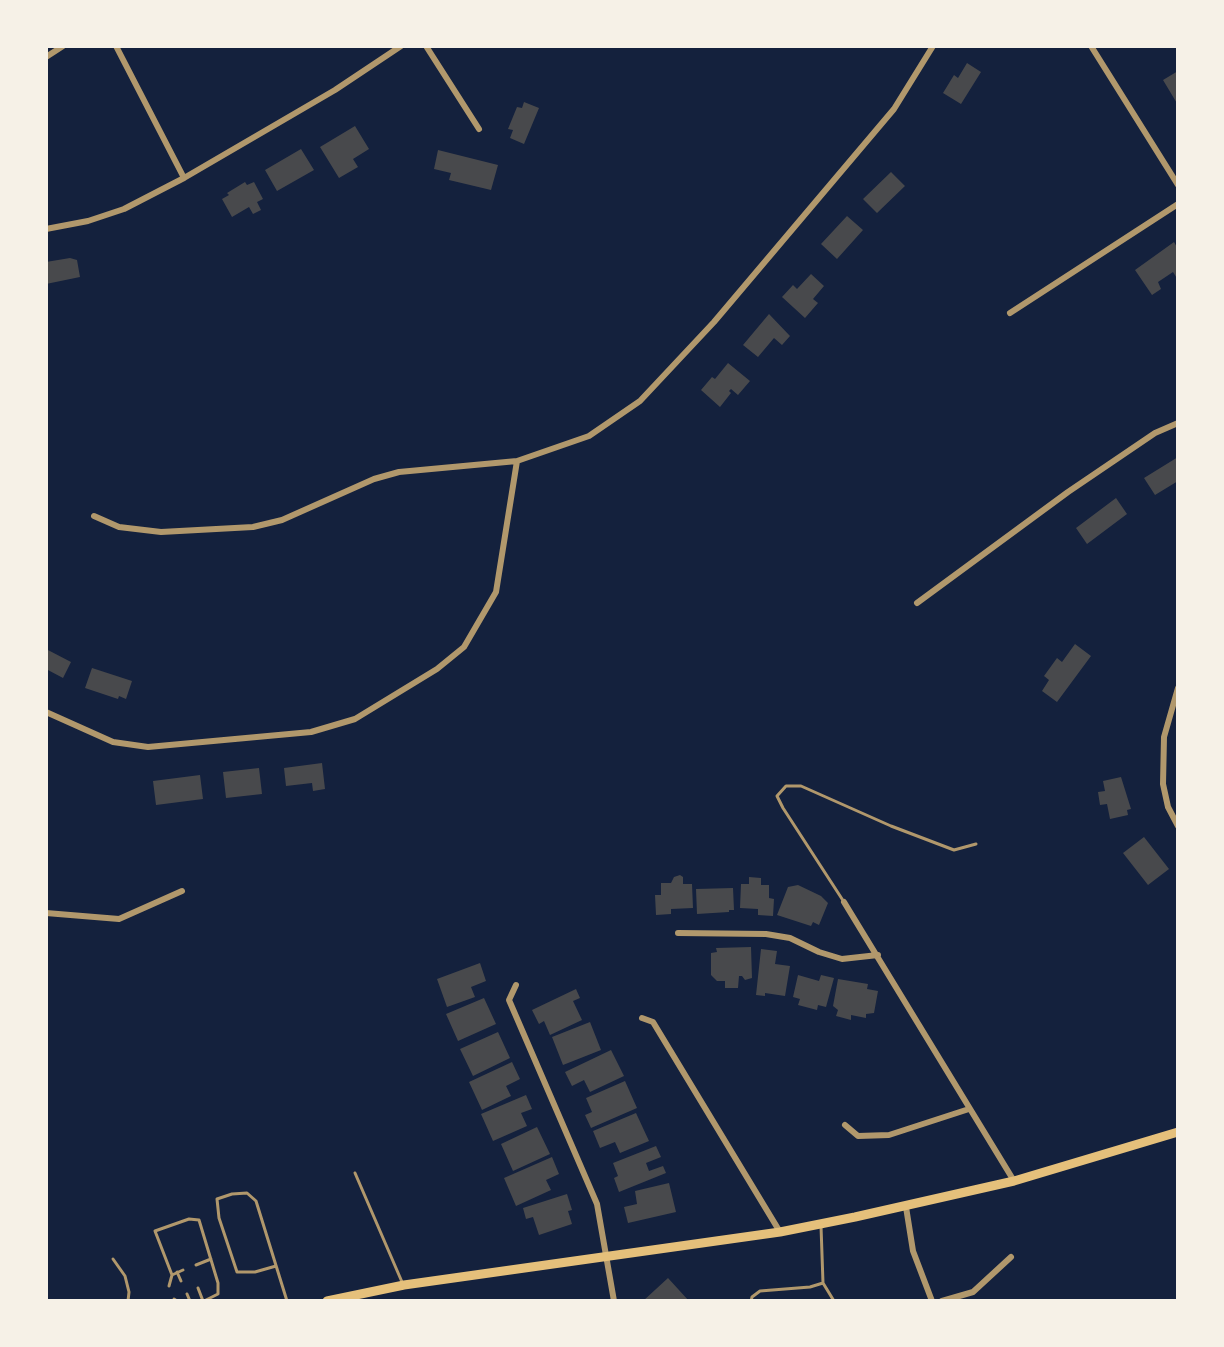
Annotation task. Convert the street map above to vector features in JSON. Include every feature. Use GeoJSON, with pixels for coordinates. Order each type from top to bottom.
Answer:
{"type":"FeatureCollection","features":[{"type":"Feature","properties":{"kind":"main road"},"geometry":{"type":"LineString","coordinates":[[327,1301],[404,1285],[780,1232],[906,1207],[1014,1181],[1178,1132]]}},
{"type":"Feature","properties":{"kind":"street"},"geometry":{"type":"LineString","coordinates":[[46,57],[63,46]]}},
{"type":"Feature","properties":{"kind":"street"},"geometry":{"type":"LineString","coordinates":[[116,46],[184,178]]}},
{"type":"Feature","properties":{"kind":"street"},"geometry":{"type":"LineString","coordinates":[[46,229],[88,221],[124,209],[184,178],[335,90],[401,46]]}},
{"type":"Feature","properties":{"kind":"street"},"geometry":{"type":"LineString","coordinates":[[426,46],[479,129]]}},
{"type":"Feature","properties":{"kind":"street"},"geometry":{"type":"LineString","coordinates":[[94,516],[119,527],[161,532],[253,527],[282,520],[374,479],[399,472],[517,461],[589,436],[640,401],[714,322],[894,109],[933,46]]}},
{"type":"Feature","properties":{"kind":"street"},"geometry":{"type":"LineString","coordinates":[[1091,46],[1178,185]]}},
{"type":"Feature","properties":{"kind":"street"},"geometry":{"type":"LineString","coordinates":[[1010,313],[1178,204]]}},
{"type":"Feature","properties":{"kind":"street"},"geometry":{"type":"LineString","coordinates":[[917,603],[1068,492],[1155,433],[1178,423]]}},
{"type":"Feature","properties":{"kind":"street"},"geometry":{"type":"LineString","coordinates":[[46,712],[113,742],[148,747],[311,732],[355,719],[437,669],[464,647],[496,592],[517,461]]}},
{"type":"Feature","properties":{"kind":"street"},"geometry":{"type":"LineString","coordinates":[[1178,688],[1164,737],[1163,784],[1168,807],[1178,826]]}},
{"type":"Feature","properties":{"kind":"street"},"geometry":{"type":"LineString","coordinates":[[46,913],[119,919],[182,891]]}},
{"type":"Feature","properties":{"kind":"street"},"geometry":{"type":"LineString","coordinates":[[844,902],[1014,1181]]}},
{"type":"Feature","properties":{"kind":"street"},"geometry":{"type":"LineString","coordinates":[[678,933],[766,934],[790,938],[842,959],[878,955]]}},
{"type":"Feature","properties":{"kind":"street"},"geometry":{"type":"LineString","coordinates":[[516,985],[509,1000],[597,1204],[614,1301]]}},
{"type":"Feature","properties":{"kind":"street"},"geometry":{"type":"LineString","coordinates":[[642,1018],[653,1022],[780,1232]]}},
{"type":"Feature","properties":{"kind":"street"},"geometry":{"type":"LineString","coordinates":[[845,1125],[858,1136],[889,1135],[969,1109]]}},
{"type":"Feature","properties":{"kind":"street"},"geometry":{"type":"LineString","coordinates":[[906,1207],[913,1251],[932,1301]]}},
{"type":"Feature","properties":{"kind":"street"},"geometry":{"type":"LineString","coordinates":[[942,1301],[973,1292],[1011,1257]]}},
{"type":"Feature","properties":{"kind":"lane"},"geometry":{"type":"LineString","coordinates":[[844,902],[783,808],[777,796],[786,786],[801,786],[954,850],[976,844]]}},
{"type":"Feature","properties":{"kind":"lane"},"geometry":{"type":"LineString","coordinates":[[355,1173],[404,1285]]}},
{"type":"Feature","properties":{"kind":"lane"},"geometry":{"type":"LineString","coordinates":[[276,1266],[255,1272],[237,1272],[219,1218],[217,1199],[247,1193],[256,1201],[287,1301]]}},
{"type":"Feature","properties":{"kind":"lane"},"geometry":{"type":"LineString","coordinates":[[169,1286],[172,1275],[155,1231],[189,1219],[199,1220],[212,1259],[218,1294],[203,1301],[198,1288]]}},
{"type":"Feature","properties":{"kind":"lane"},"geometry":{"type":"LineString","coordinates":[[820,1223],[823,1283],[834,1301]]}},
{"type":"Feature","properties":{"kind":"lane"},"geometry":{"type":"LineString","coordinates":[[113,1259],[125,1276],[128,1301]]}},
{"type":"Feature","properties":{"kind":"lane"},"geometry":{"type":"LineString","coordinates":[[196,1265],[212,1259]]}},
{"type":"Feature","properties":{"kind":"lane"},"geometry":{"type":"LineString","coordinates":[[172,1275],[183,1270]]}},
{"type":"Feature","properties":{"kind":"lane"},"geometry":{"type":"LineString","coordinates":[[177,1272],[181,1281]]}},
{"type":"Feature","properties":{"kind":"lane"},"geometry":{"type":"LineString","coordinates":[[751,1301],[760,1291],[823,1283]]}},
{"type":"Feature","properties":{"kind":"lane"},"geometry":{"type":"LineString","coordinates":[[187,1294],[190,1301]]}},
{"type":"Feature","properties":{"kind":"building"},"geometry":{"type":"Polygon","coordinates":[[[967,63],[981,72],[961,104],[943,93],[954,75],[958,78],[967,63]]]}},
{"type":"Feature","properties":{"kind":"building"},"geometry":{"type":"Polygon","coordinates":[[[1178,71],[1178,105],[1163,80],[1178,71]]]}},
{"type":"Feature","properties":{"kind":"building"},"geometry":{"type":"Polygon","coordinates":[[[524,102],[539,108],[524,144],[510,138],[513,130],[508,129],[517,107],[522,108],[524,102]]]}},
{"type":"Feature","properties":{"kind":"building"},"geometry":{"type":"Polygon","coordinates":[[[355,126],[369,149],[353,159],[358,167],[339,178],[320,147],[355,126]]]}},
{"type":"Feature","properties":{"kind":"building"},"geometry":{"type":"Polygon","coordinates":[[[301,149],[314,170],[277,191],[265,170],[301,149]]]}},
{"type":"Feature","properties":{"kind":"building"},"geometry":{"type":"Polygon","coordinates":[[[438,150],[498,165],[491,190],[449,180],[451,173],[434,169],[438,150]]]}},
{"type":"Feature","properties":{"kind":"building"},"geometry":{"type":"Polygon","coordinates":[[[891,172],[905,186],[877,213],[863,199],[891,172]]]}},
{"type":"Feature","properties":{"kind":"building"},"geometry":{"type":"Polygon","coordinates":[[[245,182],[247,185],[254,182],[263,199],[257,202],[261,210],[253,214],[249,207],[232,217],[222,199],[245,182]]]}},
{"type":"Feature","properties":{"kind":"building"},"geometry":{"type":"Polygon","coordinates":[[[847,216],[863,230],[837,259],[821,244],[847,216]]]}},
{"type":"Feature","properties":{"kind":"building"},"geometry":{"type":"Polygon","coordinates":[[[1174,242],[1178,249],[1178,280],[1173,272],[1158,282],[1161,289],[1152,295],[1135,270],[1174,242]]]}},
{"type":"Feature","properties":{"kind":"building"},"geometry":{"type":"Polygon","coordinates":[[[70,258],[77,260],[80,277],[46,284],[46,262],[70,258]]]}},
{"type":"Feature","properties":{"kind":"building"},"geometry":{"type":"Polygon","coordinates":[[[811,274],[824,286],[813,299],[818,303],[805,318],[782,297],[793,285],[797,289],[811,274]]]}},
{"type":"Feature","properties":{"kind":"building"},"geometry":{"type":"Polygon","coordinates":[[[769,314],[790,336],[782,345],[774,338],[758,357],[743,345],[769,314]]]}},
{"type":"Feature","properties":{"kind":"building"},"geometry":{"type":"Polygon","coordinates":[[[728,363],[750,381],[738,395],[731,389],[720,407],[701,390],[728,363]]]}},
{"type":"Feature","properties":{"kind":"building"},"geometry":{"type":"Polygon","coordinates":[[[1178,457],[1178,481],[1155,495],[1144,478],[1178,457]]]}},
{"type":"Feature","properties":{"kind":"building"},"geometry":{"type":"Polygon","coordinates":[[[1116,498],[1127,514],[1087,544],[1076,528],[1116,498]]]}},
{"type":"Feature","properties":{"kind":"building"},"geometry":{"type":"Polygon","coordinates":[[[1075,644],[1091,656],[1057,702],[1042,691],[1049,680],[1044,676],[1057,658],[1062,662],[1075,644]]]}},
{"type":"Feature","properties":{"kind":"building"},"geometry":{"type":"Polygon","coordinates":[[[46,649],[71,662],[63,678],[46,669],[46,649]]]}},
{"type":"Feature","properties":{"kind":"building"},"geometry":{"type":"Polygon","coordinates":[[[92,668],[132,681],[126,699],[85,688],[92,668]]]}},
{"type":"Feature","properties":{"kind":"building"},"geometry":{"type":"Polygon","coordinates":[[[322,763],[325,789],[313,791],[312,783],[286,786],[284,768],[322,763]]]}},
{"type":"Feature","properties":{"kind":"building"},"geometry":{"type":"Polygon","coordinates":[[[259,768],[262,794],[226,798],[223,772],[259,768]]]}},
{"type":"Feature","properties":{"kind":"building"},"geometry":{"type":"Polygon","coordinates":[[[200,775],[203,799],[156,805],[153,781],[200,775]]]}},
{"type":"Feature","properties":{"kind":"building"},"geometry":{"type":"Polygon","coordinates":[[[1121,777],[1131,809],[1127,810],[1128,815],[1110,819],[1107,804],[1100,805],[1098,792],[1105,791],[1103,781],[1121,777]]]}},
{"type":"Feature","properties":{"kind":"building"},"geometry":{"type":"Polygon","coordinates":[[[1144,837],[1169,869],[1148,885],[1123,853],[1144,837]]]}},
{"type":"Feature","properties":{"kind":"building"},"geometry":{"type":"Polygon","coordinates":[[[680,875],[683,884],[692,884],[693,908],[671,909],[671,914],[656,915],[655,895],[661,895],[661,883],[671,883],[674,877],[680,875]]]}},
{"type":"Feature","properties":{"kind":"building"},"geometry":{"type":"Polygon","coordinates":[[[749,877],[761,878],[761,885],[769,885],[769,898],[774,899],[773,916],[758,915],[758,909],[740,908],[741,884],[749,884],[749,877]]]}},
{"type":"Feature","properties":{"kind":"building"},"geometry":{"type":"Polygon","coordinates":[[[798,885],[821,896],[828,903],[819,925],[813,922],[811,926],[777,915],[788,887],[798,885]]]}},
{"type":"Feature","properties":{"kind":"building"},"geometry":{"type":"Polygon","coordinates":[[[733,888],[734,910],[697,914],[696,889],[733,888]]]}},
{"type":"Feature","properties":{"kind":"building"},"geometry":{"type":"Polygon","coordinates":[[[751,947],[752,978],[745,980],[739,976],[738,988],[725,988],[725,981],[717,981],[711,975],[711,953],[717,952],[716,948],[751,947]]]}},
{"type":"Feature","properties":{"kind":"building"},"geometry":{"type":"Polygon","coordinates":[[[761,949],[777,951],[775,964],[790,966],[785,996],[756,995],[761,949]]]}},
{"type":"Feature","properties":{"kind":"building"},"geometry":{"type":"Polygon","coordinates":[[[480,963],[486,981],[471,987],[475,997],[447,1007],[437,979],[480,963]]]}},
{"type":"Feature","properties":{"kind":"building"},"geometry":{"type":"Polygon","coordinates":[[[798,975],[819,981],[821,975],[834,978],[826,1007],[818,1005],[817,1010],[798,1005],[800,999],[793,997],[798,975]]]}},
{"type":"Feature","properties":{"kind":"building"},"geometry":{"type":"Polygon","coordinates":[[[838,979],[868,984],[867,989],[878,991],[874,1013],[866,1014],[866,1018],[851,1015],[851,1020],[836,1016],[838,1010],[833,1006],[838,979]]]}},
{"type":"Feature","properties":{"kind":"building"},"geometry":{"type":"Polygon","coordinates":[[[576,989],[580,998],[573,1001],[582,1020],[550,1035],[544,1021],[539,1024],[532,1010],[576,989]]]}},
{"type":"Feature","properties":{"kind":"building"},"geometry":{"type":"Polygon","coordinates":[[[484,998],[496,1024],[458,1041],[446,1014],[484,998]]]}},
{"type":"Feature","properties":{"kind":"building"},"geometry":{"type":"Polygon","coordinates":[[[590,1022],[601,1050],[563,1065],[552,1037],[590,1022]]]}},
{"type":"Feature","properties":{"kind":"building"},"geometry":{"type":"Polygon","coordinates":[[[498,1032],[510,1058],[473,1076],[460,1049],[498,1032]]]}},
{"type":"Feature","properties":{"kind":"building"},"geometry":{"type":"Polygon","coordinates":[[[611,1050],[624,1076],[590,1092],[584,1080],[572,1086],[565,1072],[611,1050]]]}},
{"type":"Feature","properties":{"kind":"building"},"geometry":{"type":"Polygon","coordinates":[[[512,1062],[520,1079],[506,1086],[511,1096],[482,1110],[469,1082],[512,1062]]]}},
{"type":"Feature","properties":{"kind":"building"},"geometry":{"type":"Polygon","coordinates":[[[625,1081],[637,1108],[591,1128],[585,1115],[592,1112],[586,1098],[625,1081]]]}},
{"type":"Feature","properties":{"kind":"building"},"geometry":{"type":"Polygon","coordinates":[[[526,1095],[532,1109],[521,1113],[527,1126],[493,1141],[481,1114],[526,1095]]]}},
{"type":"Feature","properties":{"kind":"building"},"geometry":{"type":"Polygon","coordinates":[[[636,1113],[649,1141],[620,1153],[615,1142],[600,1148],[593,1131],[636,1113]]]}},
{"type":"Feature","properties":{"kind":"building"},"geometry":{"type":"Polygon","coordinates":[[[537,1127],[550,1154],[513,1171],[501,1144],[537,1127]]]}},
{"type":"Feature","properties":{"kind":"building"},"geometry":{"type":"Polygon","coordinates":[[[656,1146],[661,1157],[646,1163],[649,1171],[663,1166],[666,1173],[619,1192],[613,1163],[656,1146]]]}},
{"type":"Feature","properties":{"kind":"building"},"geometry":{"type":"Polygon","coordinates":[[[552,1157],[559,1174],[546,1180],[551,1190],[516,1206],[504,1178],[552,1157]]]}},
{"type":"Feature","properties":{"kind":"building"},"geometry":{"type":"Polygon","coordinates":[[[669,1183],[676,1212],[628,1223],[624,1207],[637,1204],[635,1191],[669,1183]]]}},
{"type":"Feature","properties":{"kind":"building"},"geometry":{"type":"Polygon","coordinates":[[[567,1194],[572,1224],[539,1235],[533,1217],[526,1219],[523,1208],[567,1194]]]}},
{"type":"Feature","properties":{"kind":"building"},"geometry":{"type":"Polygon","coordinates":[[[668,1278],[689,1301],[643,1301],[668,1278]]]}}]}
